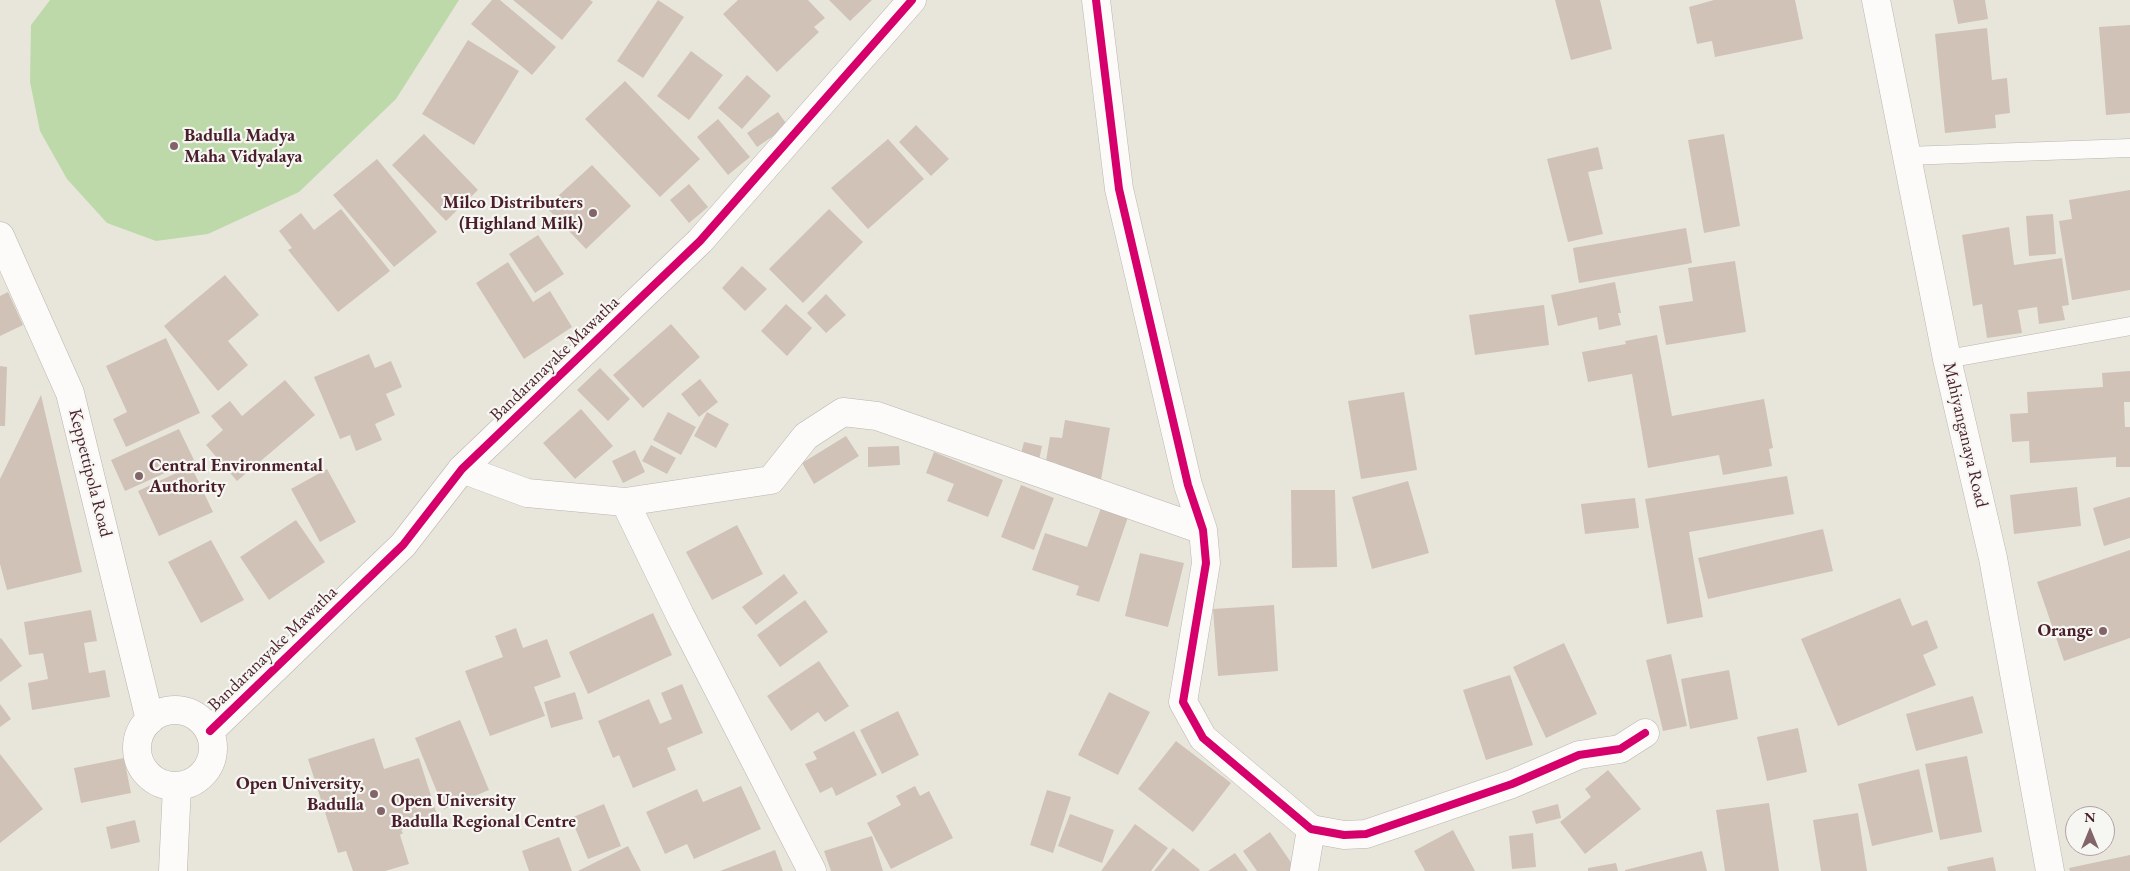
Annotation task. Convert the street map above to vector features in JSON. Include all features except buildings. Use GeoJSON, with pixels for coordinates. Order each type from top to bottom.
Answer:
{"type":"FeatureCollection","features":[{"type":"Feature","properties":{"kind":"street","name":"Bandaranayake Mawatha"},"geometry":{"type":"LineString","coordinates":[[210,731],[403,545],[462,469],[700,241],[912,0]]}},
{"type":"Feature","properties":{"kind":"street"},"geometry":{"type":"LineString","coordinates":[[1096,0],[1119,190],[1188,485],[1203,530],[1206,563],[1184,702],[1203,738],[1311,829],[1344,834],[1366,834],[1512,784],[1579,755],[1620,749],[1645,733]]}},
{"type":"Feature","properties":{"kind":"street","name":"Mahiyanganaya Road"},"geometry":{"type":"LineString","coordinates":[[1876,0],[1947,359],[1993,558],[2050,871]]}},
{"type":"Feature","properties":{"kind":"street","name":"Keppettipola Road"},"geometry":{"type":"LineString","coordinates":[[0,236],[70,392],[150,720]]}},
{"type":"Feature","properties":{"kind":"street"},"geometry":{"type":"LineString","coordinates":[[462,469],[527,493],[624,502],[771,480],[806,436],[842,412],[877,416],[1203,530]]}},
{"type":"Feature","properties":{"kind":"street"},"geometry":{"type":"LineString","coordinates":[[624,502],[812,871]]}},
{"type":"Feature","properties":{"kind":"street"},"geometry":{"type":"LineString","coordinates":[[176,710],[190,712],[202,720],[210,731],[214,743],[213,756],[208,768],[200,777],[190,784],[164,785],[152,778],[143,768],[138,757],[137,743],[141,730],[150,720],[162,712],[176,710]]}},
{"type":"Feature","properties":{"kind":"street"},"geometry":{"type":"LineString","coordinates":[[173,871],[177,786]]}},
{"type":"Feature","properties":{"kind":"street"},"geometry":{"type":"LineString","coordinates":[[1304,871],[1311,829]]}},
{"type":"Feature","properties":{"kind":"lane"},"geometry":{"type":"LineString","coordinates":[[1906,156],[2130,148]]}},
{"type":"Feature","properties":{"kind":"lane"},"geometry":{"type":"LineString","coordinates":[[1947,359],[2130,326]]}},
{"type":"Feature","properties":{"kind":"green space","name":"Badulla Madya Maha Vidyalaya"},"geometry":{"type":"Polygon","coordinates":[[[50,0],[459,0],[396,99],[299,192],[208,234],[156,241],[107,223],[67,179],[40,131],[30,82],[31,25],[50,0]]]}},
{"type":"Feature","properties":{"kind":"cycle path"},"geometry":{"type":"LineString","coordinates":[[210,731],[403,545],[462,469],[700,241],[912,0]]}},
{"type":"Feature","properties":{"kind":"cycle path"},"geometry":{"type":"LineString","coordinates":[[1096,0],[1119,189],[1188,485],[1203,530],[1206,563],[1183,702],[1203,738],[1311,829],[1344,835],[1366,834],[1512,784],[1579,755],[1620,749],[1645,733]]}},
{"type":"Feature","properties":{"kind":"place","name":"Badulla Madya Maha Vidyalaya"},"geometry":{"type":"Point","coordinates":[174,146]}},
{"type":"Feature","properties":{"kind":"place","name":"Milco Distributers (Highland Milk)"},"geometry":{"type":"Point","coordinates":[593,213]}},
{"type":"Feature","properties":{"kind":"place","name":"Central Environmental Authority"},"geometry":{"type":"Point","coordinates":[139,476]}},
{"type":"Feature","properties":{"kind":"place","name":"Orange"},"geometry":{"type":"Point","coordinates":[2103,631]}},
{"type":"Feature","properties":{"kind":"place","name":"Open University, Badulla"},"geometry":{"type":"Point","coordinates":[374,794]}},
{"type":"Feature","properties":{"kind":"place","name":"Open University Badulla Regional Centre"},"geometry":{"type":"Point","coordinates":[381,811]}}]}
